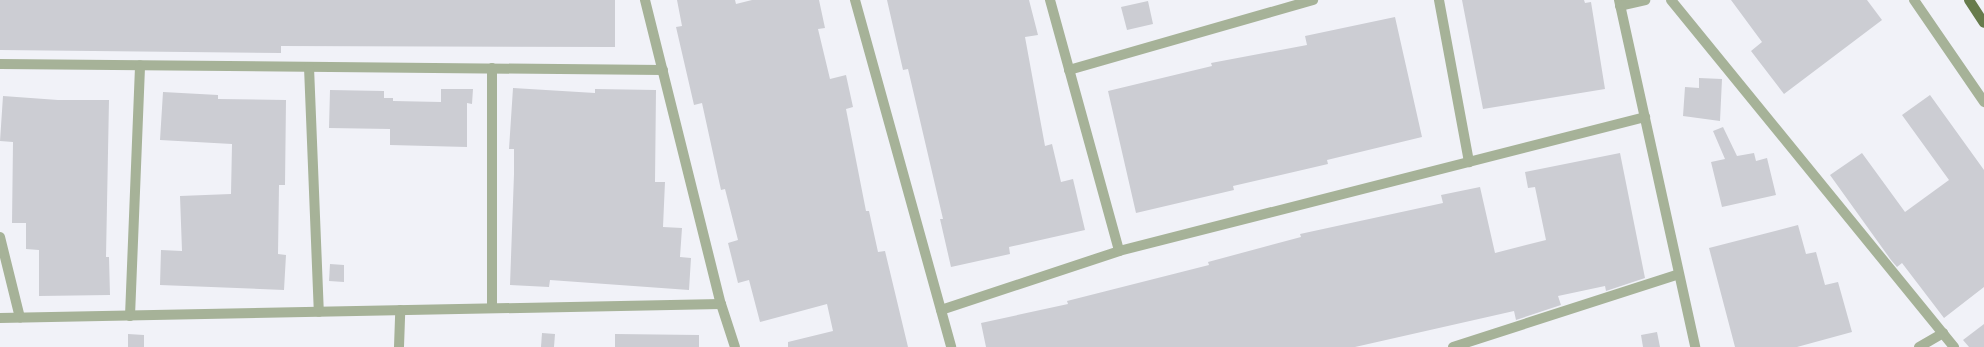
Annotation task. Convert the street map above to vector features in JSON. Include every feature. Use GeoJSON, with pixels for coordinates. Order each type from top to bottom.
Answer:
{"type":"FeatureCollection","features":[{"type":"Feature","properties":{"kind":"main road"},"geometry":{"type":"LineString","coordinates":[[1969,0],[1984,23]]}},
{"type":"Feature","properties":{"kind":"street"},"geometry":{"type":"LineString","coordinates":[[645,0],[721,304],[735,347]]}},
{"type":"Feature","properties":{"kind":"street"},"geometry":{"type":"LineString","coordinates":[[856,0],[951,347]]}},
{"type":"Feature","properties":{"kind":"street"},"geometry":{"type":"LineString","coordinates":[[1050,0],[1119,251]]}},
{"type":"Feature","properties":{"kind":"street"},"geometry":{"type":"LineString","coordinates":[[1069,70],[1313,0]]}},
{"type":"Feature","properties":{"kind":"street"},"geometry":{"type":"LineString","coordinates":[[1439,0],[1469,162]]}},
{"type":"Feature","properties":{"kind":"street"},"geometry":{"type":"LineString","coordinates":[[1645,0],[1619,3],[1694,347]]}},
{"type":"Feature","properties":{"kind":"street"},"geometry":{"type":"LineString","coordinates":[[1671,0],[1954,347]]}},
{"type":"Feature","properties":{"kind":"street"},"geometry":{"type":"LineString","coordinates":[[1914,0],[1984,102]]}},
{"type":"Feature","properties":{"kind":"street"},"geometry":{"type":"LineString","coordinates":[[0,64],[663,70]]}},
{"type":"Feature","properties":{"kind":"street"},"geometry":{"type":"LineString","coordinates":[[130,316],[140,65]]}},
{"type":"Feature","properties":{"kind":"street"},"geometry":{"type":"LineString","coordinates":[[309,67],[319,312]]}},
{"type":"Feature","properties":{"kind":"street"},"geometry":{"type":"LineString","coordinates":[[492,68],[492,308]]}},
{"type":"Feature","properties":{"kind":"street"},"geometry":{"type":"LineString","coordinates":[[941,310],[1119,251],[1644,117]]}},
{"type":"Feature","properties":{"kind":"street"},"geometry":{"type":"LineString","coordinates":[[0,237],[20,318]]}},
{"type":"Feature","properties":{"kind":"street"},"geometry":{"type":"LineString","coordinates":[[1453,347],[1679,274]]}},
{"type":"Feature","properties":{"kind":"street"},"geometry":{"type":"LineString","coordinates":[[0,318],[721,304]]}},
{"type":"Feature","properties":{"kind":"street"},"geometry":{"type":"LineString","coordinates":[[399,347],[400,310]]}},
{"type":"Feature","properties":{"kind":"street"},"geometry":{"type":"LineString","coordinates":[[1919,347],[1943,333]]}},
{"type":"Feature","properties":{"kind":"building"},"geometry":{"type":"Polygon","coordinates":[[[0,0],[615,0],[615,47],[281,46],[281,53],[0,50],[0,0]]]}},
{"type":"Feature","properties":{"kind":"building"},"geometry":{"type":"Polygon","coordinates":[[[677,0],[735,0],[736,4],[752,0],[819,0],[825,28],[818,29],[830,79],[846,75],[853,107],[846,109],[866,211],[869,211],[878,252],[885,251],[908,347],[788,347],[788,342],[833,331],[827,304],[760,322],[749,280],[738,283],[728,243],[738,240],[725,189],[721,190],[702,103],[694,105],[676,27],[682,26],[677,0]]]}},
{"type":"Feature","properties":{"kind":"building"},"geometry":{"type":"Polygon","coordinates":[[[887,0],[1029,0],[1038,35],[1025,37],[1045,146],[1052,144],[1061,182],[1073,179],[1085,230],[1009,247],[1010,254],[951,267],[940,219],[943,219],[908,69],[903,70],[887,0]]]}},
{"type":"Feature","properties":{"kind":"building"},"geometry":{"type":"Polygon","coordinates":[[[1462,0],[1584,0],[1585,3],[1591,2],[1605,89],[1483,109],[1462,0]]]}},
{"type":"Feature","properties":{"kind":"building"},"geometry":{"type":"Polygon","coordinates":[[[1731,0],[1867,0],[1882,20],[1784,94],[1751,51],[1762,42],[1731,0]]]}},
{"type":"Feature","properties":{"kind":"building"},"geometry":{"type":"Polygon","coordinates":[[[1148,1],[1153,24],[1127,30],[1121,7],[1148,1]]]}},
{"type":"Feature","properties":{"kind":"building"},"geometry":{"type":"Polygon","coordinates":[[[1395,17],[1422,137],[1327,160],[1328,164],[1233,186],[1234,190],[1136,213],[1108,91],[1212,66],[1211,63],[1307,45],[1305,36],[1395,17]]]}},
{"type":"Feature","properties":{"kind":"building"},"geometry":{"type":"Polygon","coordinates":[[[1699,78],[1722,79],[1720,121],[1683,116],[1685,87],[1699,88],[1699,78]]]}},
{"type":"Feature","properties":{"kind":"building"},"geometry":{"type":"Polygon","coordinates":[[[513,88],[595,93],[595,89],[656,90],[655,182],[665,182],[663,227],[682,228],[680,257],[691,258],[689,290],[550,280],[549,287],[510,285],[514,149],[509,149],[513,88]]]}},
{"type":"Feature","properties":{"kind":"building"},"geometry":{"type":"Polygon","coordinates":[[[441,89],[473,89],[472,104],[467,103],[467,147],[390,145],[390,129],[329,128],[330,90],[384,91],[384,98],[393,98],[393,101],[441,102],[441,89]]]}},
{"type":"Feature","properties":{"kind":"building"},"geometry":{"type":"Polygon","coordinates":[[[163,92],[218,95],[218,99],[286,100],[285,185],[279,185],[278,254],[286,255],[284,290],[160,285],[161,250],[182,251],[180,196],[231,194],[232,144],[160,140],[163,92]]]}},
{"type":"Feature","properties":{"kind":"building"},"geometry":{"type":"Polygon","coordinates":[[[1930,95],[1984,170],[1984,287],[1944,318],[1902,263],[1897,267],[1891,260],[1830,175],[1862,153],[1905,212],[1949,180],[1902,115],[1930,95]]]}},
{"type":"Feature","properties":{"kind":"building"},"geometry":{"type":"Polygon","coordinates":[[[3,96],[58,100],[109,100],[106,257],[109,257],[110,295],[39,296],[39,250],[26,249],[26,223],[12,223],[13,142],[0,141],[3,96]]]}},
{"type":"Feature","properties":{"kind":"building"},"geometry":{"type":"Polygon","coordinates":[[[1723,127],[1737,156],[1754,153],[1756,161],[1767,158],[1776,195],[1722,207],[1711,162],[1725,159],[1713,131],[1723,127]]]}},
{"type":"Feature","properties":{"kind":"building"},"geometry":{"type":"Polygon","coordinates":[[[1620,153],[1645,278],[1606,291],[1605,286],[1558,296],[1561,305],[1516,320],[1514,311],[1355,347],[986,347],[981,323],[1068,304],[1067,301],[1209,265],[1208,262],[1301,237],[1300,234],[1443,203],[1441,195],[1480,187],[1495,253],[1546,240],[1535,187],[1528,188],[1525,172],[1620,153]]]}},
{"type":"Feature","properties":{"kind":"building"},"geometry":{"type":"Polygon","coordinates":[[[1798,225],[1806,254],[1816,252],[1825,285],[1838,282],[1852,332],[1797,347],[1735,347],[1709,248],[1798,225]]]}},
{"type":"Feature","properties":{"kind":"building"},"geometry":{"type":"Polygon","coordinates":[[[330,264],[344,265],[344,282],[329,281],[330,264]]]}},
{"type":"Feature","properties":{"kind":"building"},"geometry":{"type":"Polygon","coordinates":[[[1984,324],[1984,347],[1969,347],[1963,340],[1984,324]]]}},
{"type":"Feature","properties":{"kind":"building"},"geometry":{"type":"Polygon","coordinates":[[[1657,332],[1660,347],[1643,347],[1641,335],[1657,332]]]}},
{"type":"Feature","properties":{"kind":"building"},"geometry":{"type":"Polygon","coordinates":[[[542,333],[555,334],[554,347],[541,347],[542,333]]]}},
{"type":"Feature","properties":{"kind":"building"},"geometry":{"type":"Polygon","coordinates":[[[128,334],[144,335],[144,347],[128,347],[128,334]]]}},
{"type":"Feature","properties":{"kind":"building"},"geometry":{"type":"Polygon","coordinates":[[[615,334],[699,335],[699,347],[615,347],[615,334]]]}}]}
